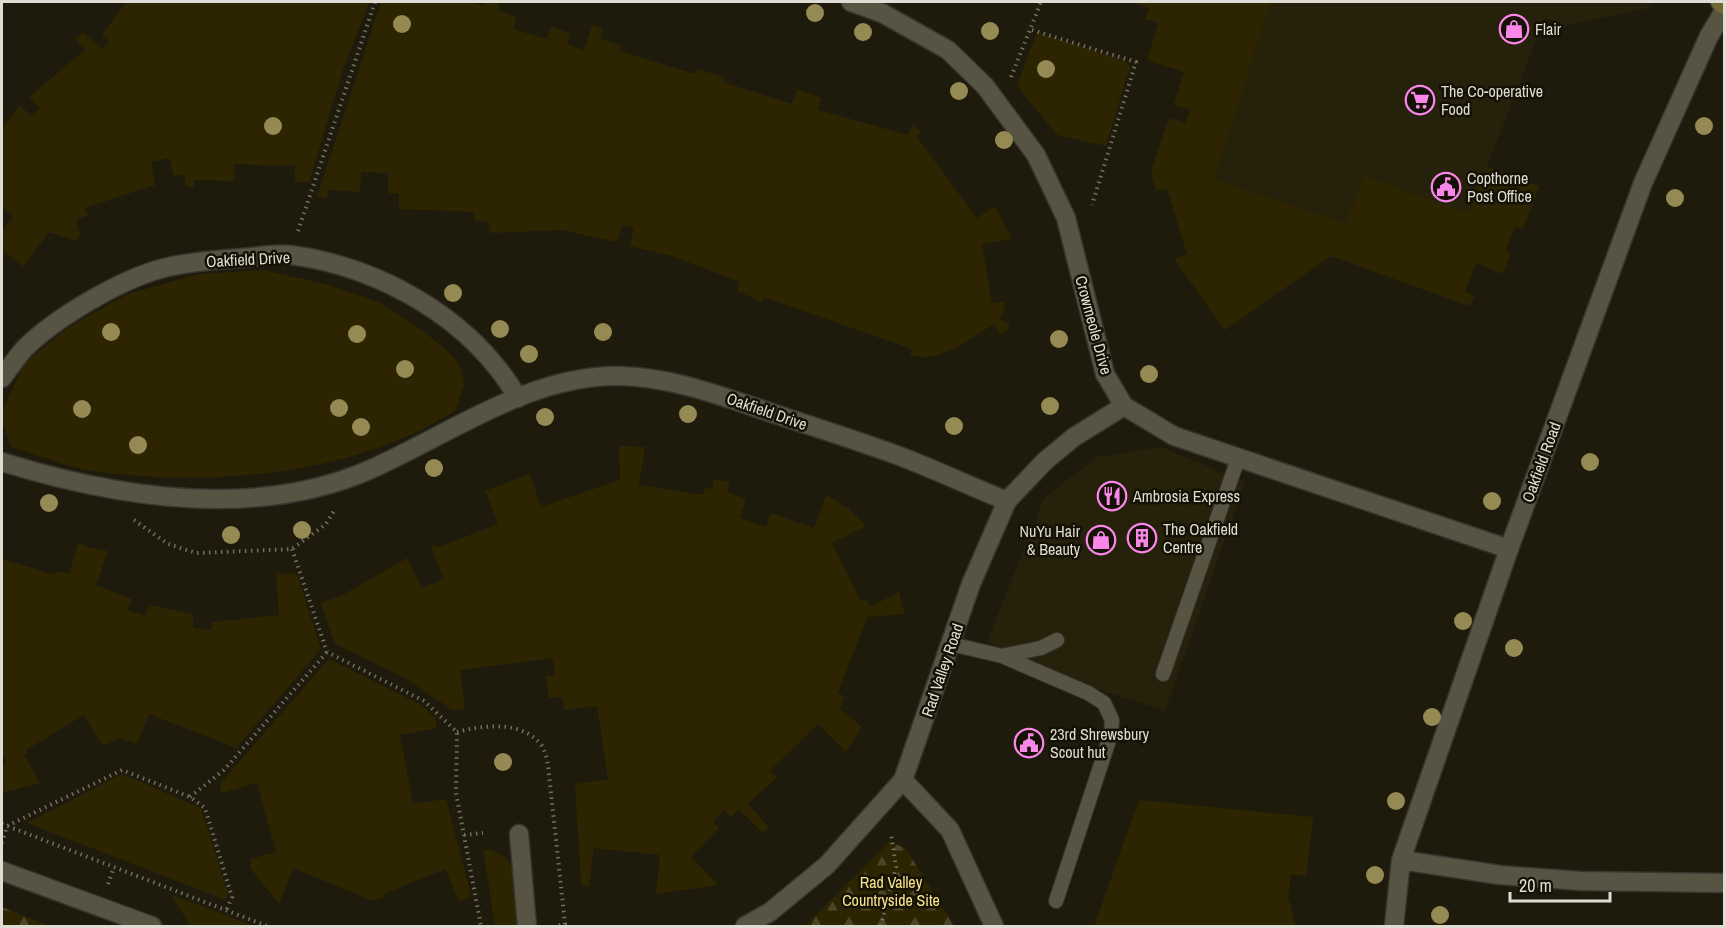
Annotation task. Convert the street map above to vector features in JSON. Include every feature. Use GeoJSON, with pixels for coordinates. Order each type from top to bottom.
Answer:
{"type":"FeatureCollection","features":[{"type":"Feature","properties":{"kind":"main road"},"geometry":{"type":"LineString","coordinates":[[1720,2],[1725,4]]}},
{"type":"Feature","properties":{"kind":"street","name":"Crowmeole Drive"},"geometry":{"type":"LineString","coordinates":[[851,2],[882,13],[948,50],[985,86],[1036,155],[1066,218],[1105,374],[1124,406],[1174,436],[1239,456],[1509,549]]}},
{"type":"Feature","properties":{"kind":"street","name":"Oakfield Road"},"geometry":{"type":"LineString","coordinates":[[1394,927],[1401,860],[1509,549],[1643,183],[1709,36],[1725,11]]}},
{"type":"Feature","properties":{"kind":"street","name":"Oakfield Drive"},"geometry":{"type":"LineString","coordinates":[[2,378],[24,349],[69,315],[117,287],[160,269],[212,260],[290,255],[347,268],[398,289],[449,320],[495,362],[518,398]]}},
{"type":"Feature","properties":{"kind":"street","name":"Oakfield Drive"},"geometry":{"type":"LineString","coordinates":[[2,462],[65,482],[135,491],[241,499],[309,491],[368,471],[518,398],[573,380],[620,376],[663,381],[714,393],[896,455],[1007,501]]}},
{"type":"Feature","properties":{"kind":"street","name":"Rad Valley Road"},"geometry":{"type":"LineString","coordinates":[[745,927],[770,912],[827,865],[903,780],[971,584],[1007,501],[1044,461],[1074,437],[1124,406]]}},
{"type":"Feature","properties":{"kind":"street"},"geometry":{"type":"LineString","coordinates":[[903,780],[950,830],[994,927]]}},
{"type":"Feature","properties":{"kind":"street"},"geometry":{"type":"LineString","coordinates":[[519,834],[527,927]]}},
{"type":"Feature","properties":{"kind":"street"},"geometry":{"type":"LineString","coordinates":[[1401,860],[1500,875],[1581,882],[1725,883]]}},
{"type":"Feature","properties":{"kind":"street"},"geometry":{"type":"LineString","coordinates":[[2,871],[152,927]]}},
{"type":"Feature","properties":{"kind":"lane"},"geometry":{"type":"LineString","coordinates":[[1163,674],[1239,456]]}},
{"type":"Feature","properties":{"kind":"lane"},"geometry":{"type":"LineString","coordinates":[[1002,657],[1041,648],[1057,640]]}},
{"type":"Feature","properties":{"kind":"lane"},"geometry":{"type":"LineString","coordinates":[[951,644],[1002,657],[1088,693],[1104,704],[1112,720],[1111,735],[1056,901]]}},
{"type":"Feature","properties":{"kind":"path"},"geometry":{"type":"LineString","coordinates":[[290,255],[375,2]]}},
{"type":"Feature","properties":{"kind":"path"},"geometry":{"type":"LineString","coordinates":[[1000,106],[1032,30],[1041,2]]}},
{"type":"Feature","properties":{"kind":"path"},"geometry":{"type":"LineString","coordinates":[[1032,30],[1136,62],[1092,206]]}},
{"type":"Feature","properties":{"kind":"path"},"geometry":{"type":"LineString","coordinates":[[135,491],[132,518],[168,544],[196,553],[292,549],[326,524],[342,497],[338,481]]}},
{"type":"Feature","properties":{"kind":"path"},"geometry":{"type":"LineString","coordinates":[[292,549],[327,652],[424,701],[457,732],[456,793],[481,927]]}},
{"type":"Feature","properties":{"kind":"path"},"geometry":{"type":"LineString","coordinates":[[190,797],[224,770],[327,652]]}},
{"type":"Feature","properties":{"kind":"path"},"geometry":{"type":"LineString","coordinates":[[457,732],[487,725],[524,731],[543,747],[548,765],[565,924],[555,927]]}},
{"type":"Feature","properties":{"kind":"path"},"geometry":{"type":"LineString","coordinates":[[2,843],[7,826],[122,770],[190,797],[205,808],[232,897],[226,911]]}},
{"type":"Feature","properties":{"kind":"path"},"geometry":{"type":"LineString","coordinates":[[881,927],[896,867],[885,802]]}},
{"type":"Feature","properties":{"kind":"path"},"geometry":{"type":"LineString","coordinates":[[2,824],[267,927]]}},
{"type":"Feature","properties":{"kind":"path"},"geometry":{"type":"LineString","coordinates":[[464,835],[483,833]]}},
{"type":"Feature","properties":{"kind":"path"},"geometry":{"type":"LineString","coordinates":[[107,886],[114,867]]}},
{"type":"Feature","properties":{"kind":"shaded area"},"geometry":{"type":"Polygon","coordinates":[[[1271,2],[1654,2],[1649,8],[1566,25],[1545,18],[1469,213],[1364,176],[1345,223],[1213,179],[1271,2]]]}},
{"type":"Feature","properties":{"kind":"shaded area"},"geometry":{"type":"Polygon","coordinates":[[[1161,447],[1245,482],[1165,711],[1040,670],[987,642],[1044,498],[1097,457],[1161,447]]]}},
{"type":"Feature","properties":{"kind":"green space"},"geometry":{"type":"Polygon","coordinates":[[[126,2],[369,2],[343,70],[309,182],[295,182],[295,166],[235,164],[234,181],[194,180],[194,187],[186,186],[184,175],[174,176],[169,158],[151,162],[155,185],[85,208],[88,215],[76,220],[80,234],[77,241],[49,232],[23,267],[2,249],[2,231],[13,217],[2,208],[2,129],[20,105],[31,116],[40,108],[29,97],[85,50],[75,39],[83,32],[103,49],[109,42],[102,35],[126,2]]]}},
{"type":"Feature","properties":{"kind":"green space"},"geometry":{"type":"Polygon","coordinates":[[[381,2],[470,2],[484,6],[485,2],[500,2],[498,11],[516,17],[513,29],[547,39],[551,27],[570,33],[567,44],[584,50],[592,25],[603,28],[600,39],[621,45],[620,51],[695,74],[697,69],[724,77],[723,82],[792,104],[797,89],[821,98],[818,110],[908,135],[912,124],[922,132],[916,136],[977,218],[995,206],[1012,239],[982,244],[992,303],[1004,302],[1005,308],[1000,319],[1010,324],[1007,331],[1000,334],[994,324],[943,353],[921,357],[910,355],[912,349],[764,297],[762,302],[737,291],[740,282],[672,256],[630,246],[634,228],[622,225],[617,242],[563,230],[491,233],[488,222],[475,220],[475,212],[399,209],[399,194],[388,193],[388,173],[361,172],[360,192],[328,190],[327,198],[317,197],[381,2]]]}},
{"type":"Feature","properties":{"kind":"green space"},"geometry":{"type":"Polygon","coordinates":[[[1130,2],[1271,2],[1214,179],[1345,223],[1364,176],[1469,213],[1487,167],[1539,186],[1523,229],[1515,226],[1506,251],[1511,253],[1503,274],[1476,263],[1465,292],[1475,296],[1469,306],[1331,256],[1225,330],[1174,259],[1187,254],[1167,188],[1156,191],[1151,171],[1169,118],[1185,123],[1190,110],[1174,105],[1184,72],[1147,60],[1158,23],[1145,19],[1149,8],[1130,2]]]}},
{"type":"Feature","properties":{"kind":"green space"},"geometry":{"type":"Polygon","coordinates":[[[1037,32],[1124,60],[1130,66],[1106,146],[1057,135],[1017,86],[1037,32]]]}},
{"type":"Feature","properties":{"kind":"green space"},"geometry":{"type":"Polygon","coordinates":[[[263,270],[325,284],[381,303],[427,334],[454,357],[461,369],[464,384],[456,410],[416,432],[374,449],[328,462],[281,471],[233,476],[185,478],[94,471],[63,464],[11,447],[2,421],[2,412],[25,362],[71,326],[128,294],[199,274],[263,270]]]}},
{"type":"Feature","properties":{"kind":"green space"},"geometry":{"type":"Polygon","coordinates":[[[619,446],[645,447],[639,485],[703,495],[704,488],[712,489],[714,479],[730,482],[727,492],[746,499],[740,518],[766,527],[771,513],[814,528],[826,495],[848,508],[866,526],[832,543],[861,601],[866,599],[870,607],[899,592],[905,614],[867,617],[838,693],[844,696],[840,709],[862,727],[846,752],[818,724],[770,771],[777,777],[748,804],[769,827],[763,833],[739,809],[731,817],[724,810],[713,822],[719,828],[691,857],[718,885],[656,894],[660,855],[594,848],[589,887],[581,884],[575,784],[608,779],[597,706],[564,710],[562,697],[549,698],[546,676],[555,675],[553,658],[460,670],[465,709],[452,710],[407,679],[335,644],[321,603],[343,595],[407,558],[422,588],[444,579],[431,547],[435,545],[437,548],[498,524],[485,491],[530,474],[541,507],[620,480],[619,446]]]}},
{"type":"Feature","properties":{"kind":"green space"},"geometry":{"type":"Polygon","coordinates":[[[79,542],[89,548],[108,551],[96,585],[132,599],[127,610],[145,616],[150,605],[193,614],[193,628],[211,630],[212,622],[279,615],[276,573],[297,574],[321,649],[236,748],[149,714],[137,744],[120,738],[103,746],[84,715],[26,750],[27,753],[24,755],[40,783],[2,793],[2,770],[6,759],[2,757],[2,559],[55,575],[57,571],[69,574],[79,542]]]}},
{"type":"Feature","properties":{"kind":"green space"},"geometry":{"type":"Polygon","coordinates":[[[329,659],[422,705],[435,718],[437,728],[400,735],[413,804],[446,799],[471,895],[460,903],[445,869],[384,894],[385,897],[373,901],[293,868],[279,904],[251,869],[250,859],[276,852],[257,783],[221,793],[220,784],[329,659]]]}},
{"type":"Feature","properties":{"kind":"green space"},"geometry":{"type":"Polygon","coordinates":[[[122,774],[201,808],[228,894],[226,900],[27,823],[122,774]]]}},
{"type":"Feature","properties":{"kind":"green space"},"geometry":{"type":"Polygon","coordinates":[[[1139,800],[1313,817],[1306,876],[1291,874],[1288,897],[1296,926],[1094,926],[1139,800]]]}},
{"type":"Feature","properties":{"kind":"green space","name":"Rad Valley Countryside Site"},"geometry":{"type":"Polygon","coordinates":[[[890,841],[906,849],[954,926],[805,926],[890,841]]]}},
{"type":"Feature","properties":{"kind":"green space"},"geometry":{"type":"Polygon","coordinates":[[[483,849],[506,859],[512,867],[516,877],[519,926],[495,926],[483,849]]]}},
{"type":"Feature","properties":{"kind":"green space"},"geometry":{"type":"Polygon","coordinates":[[[170,894],[254,926],[191,926],[170,894]]]}},
{"type":"Feature","properties":{"kind":"green space"},"geometry":{"type":"Polygon","coordinates":[[[2,907],[49,926],[2,926],[2,907]]]}},
{"type":"Feature","properties":{"kind":"place","name":"Flair"},"geometry":{"type":"Point","coordinates":[1514,29]}},
{"type":"Feature","properties":{"kind":"place","name":"The Co-operative Food"},"geometry":{"type":"Point","coordinates":[1420,100]}},
{"type":"Feature","properties":{"kind":"place","name":"Copthorne Post Office"},"geometry":{"type":"Point","coordinates":[1446,187]}},
{"type":"Feature","properties":{"kind":"place","name":"Ambrosia Express"},"geometry":{"type":"Point","coordinates":[1112,496]}},
{"type":"Feature","properties":{"kind":"place","name":"The Oakfield Centre"},"geometry":{"type":"Point","coordinates":[1142,538]}},
{"type":"Feature","properties":{"kind":"place","name":"NuYu Hair & Beauty"},"geometry":{"type":"Point","coordinates":[1101,540]}},
{"type":"Feature","properties":{"kind":"place","name":"23rd Shrewsbury Scout hut"},"geometry":{"type":"Point","coordinates":[1029,743]}}]}
